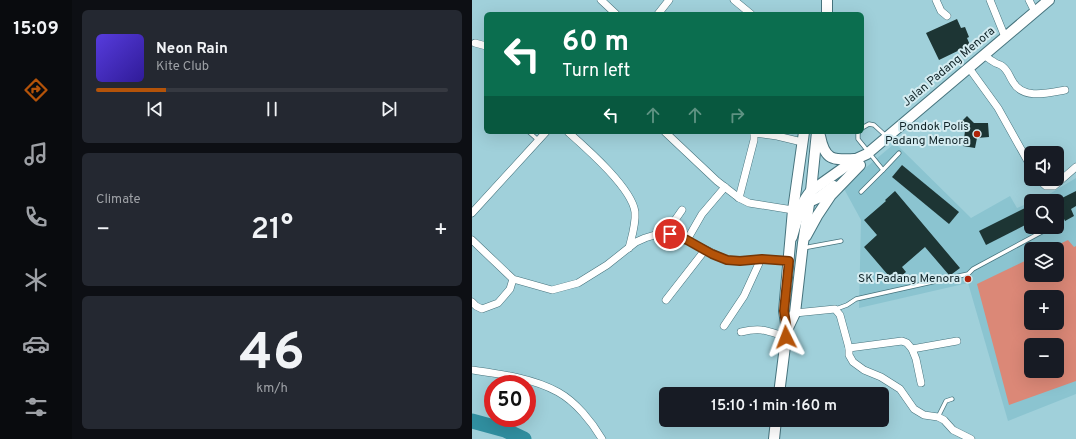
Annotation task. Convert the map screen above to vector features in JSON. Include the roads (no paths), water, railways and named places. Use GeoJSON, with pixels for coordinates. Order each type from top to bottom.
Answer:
{"type":"FeatureCollection","features":[{"type":"Feature","properties":{"kind":"main road"},"geometry":{"type":"LineString","coordinates":[[827,0],[827,12]]}},
{"type":"Feature","properties":{"kind":"main road","name":"Jalan Padang Menora"},"geometry":{"type":"LineString","coordinates":[[809,196],[858,162],[1049,0]]}},
{"type":"Feature","properties":{"kind":"main road"},"geometry":{"type":"LineString","coordinates":[[818,134],[822,148],[828,156],[836,160],[858,162]]}},
{"type":"Feature","properties":{"kind":"main road"},"geometry":{"type":"LineString","coordinates":[[786,334],[795,313],[802,246],[818,134]]}},
{"type":"Feature","properties":{"kind":"main road"},"geometry":{"type":"LineString","coordinates":[[792,237],[802,204],[809,196],[803,140]]}},
{"type":"Feature","properties":{"kind":"main road"},"geometry":{"type":"LineString","coordinates":[[780,387],[786,334],[784,311],[794,210],[803,140]]}},
{"type":"Feature","properties":{"kind":"main road"},"geometry":{"type":"LineString","coordinates":[[802,246],[817,216],[831,195],[858,162]]}},
{"type":"Feature","properties":{"kind":"main road"},"geometry":{"type":"LineString","coordinates":[[774,439],[775,427]]}},
{"type":"Feature","properties":{"kind":"street"},"geometry":{"type":"LineString","coordinates":[[601,0],[614,12]]}},
{"type":"Feature","properties":{"kind":"street"},"geometry":{"type":"LineString","coordinates":[[660,12],[669,0]]}},
{"type":"Feature","properties":{"kind":"street"},"geometry":{"type":"LineString","coordinates":[[734,0],[748,12]]}},
{"type":"Feature","properties":{"kind":"street"},"geometry":{"type":"LineString","coordinates":[[936,0],[941,11],[947,16]]}},
{"type":"Feature","properties":{"kind":"street"},"geometry":{"type":"LineString","coordinates":[[990,0],[1005,37]]}},
{"type":"Feature","properties":{"kind":"street"},"geometry":{"type":"LineString","coordinates":[[1029,0],[1035,12]]}},
{"type":"Feature","properties":{"kind":"street"},"geometry":{"type":"LineString","coordinates":[[475,43],[484,45]]}},
{"type":"Feature","properties":{"kind":"street"},"geometry":{"type":"LineString","coordinates":[[984,55],[1002,66],[1009,73],[1019,90],[1029,94],[1065,90]]}},
{"type":"Feature","properties":{"kind":"street"},"geometry":{"type":"LineString","coordinates":[[969,68],[998,108],[1024,154]]}},
{"type":"Feature","properties":{"kind":"street"},"geometry":{"type":"LineString","coordinates":[[472,213],[544,134]]}},
{"type":"Feature","properties":{"kind":"street"},"geometry":{"type":"LineString","coordinates":[[570,134],[606,168],[619,183],[632,202],[635,210],[635,219],[629,248]]}},
{"type":"Feature","properties":{"kind":"street"},"geometry":{"type":"LineString","coordinates":[[666,134],[739,198],[749,203],[794,210]]}},
{"type":"Feature","properties":{"kind":"street"},"geometry":{"type":"LineString","coordinates":[[739,198],[754,140],[754,134]]}},
{"type":"Feature","properties":{"kind":"street"},"geometry":{"type":"LineString","coordinates":[[766,134],[803,140]]}},
{"type":"Feature","properties":{"kind":"street"},"geometry":{"type":"LineString","coordinates":[[1064,177],[1076,167]]}},
{"type":"Feature","properties":{"kind":"street"},"geometry":{"type":"LineString","coordinates":[[687,240],[702,214],[725,187]]}},
{"type":"Feature","properties":{"kind":"street"},"geometry":{"type":"LineString","coordinates":[[678,236],[673,223],[682,210]]}},
{"type":"Feature","properties":{"kind":"street"},"geometry":{"type":"LineString","coordinates":[[472,240],[512,279],[552,290],[578,282],[607,265],[645,238],[658,234],[678,236],[727,260],[740,261],[762,259],[789,261]]}},
{"type":"Feature","properties":{"kind":"street"},"geometry":{"type":"LineString","coordinates":[[666,300],[705,250]]}},
{"type":"Feature","properties":{"kind":"street"},"geometry":{"type":"LineString","coordinates":[[724,326],[744,296],[762,259]]}},
{"type":"Feature","properties":{"kind":"street"},"geometry":{"type":"LineString","coordinates":[[472,302],[482,309],[498,304],[510,289],[512,279]]}},
{"type":"Feature","properties":{"kind":"street"},"geometry":{"type":"LineString","coordinates":[[795,313],[835,309],[840,315],[849,348],[849,355],[853,362],[864,370],[881,377],[900,389],[914,409],[924,415],[938,417],[944,420],[953,430],[971,439]]}},
{"type":"Feature","properties":{"kind":"street"},"geometry":{"type":"LineString","coordinates":[[741,332],[752,329],[761,329],[786,334]]}},
{"type":"Feature","properties":{"kind":"street"},"geometry":{"type":"LineString","coordinates":[[849,348],[902,341],[907,343],[912,349],[916,359],[921,383]]}},
{"type":"Feature","properties":{"kind":"street"},"geometry":{"type":"LineString","coordinates":[[912,349],[957,341]]}},
{"type":"Feature","properties":{"kind":"street"},"geometry":{"type":"LineString","coordinates":[[472,370],[542,385],[559,393],[580,410],[602,439]]}},
{"type":"Feature","properties":{"kind":"lane"},"geometry":{"type":"LineString","coordinates":[[864,127],[868,124],[874,125],[887,137]]}},
{"type":"Feature","properties":{"kind":"lane"},"geometry":{"type":"LineString","coordinates":[[531,134],[538,140]]}},
{"type":"Feature","properties":{"kind":"lane"},"geometry":{"type":"LineString","coordinates":[[858,134],[858,139],[883,170]]}},
{"type":"Feature","properties":{"kind":"lane"},"geometry":{"type":"LineString","coordinates":[[861,192],[900,153]]}},
{"type":"Feature","properties":{"kind":"lane"},"geometry":{"type":"LineString","coordinates":[[835,309],[847,305],[856,299],[968,274],[973,269],[1038,234]]}},
{"type":"Feature","properties":{"kind":"lane"},"geometry":{"type":"LineString","coordinates":[[802,246],[841,241]]}},
{"type":"Feature","properties":{"kind":"lane"},"geometry":{"type":"LineString","coordinates":[[938,417],[946,401],[952,399]]}},
{"type":"Feature","properties":{"kind":"waterway"},"geometry":{"type":"LineString","coordinates":[[472,421],[505,430],[524,439]]}},
{"type":"Feature","properties":{"kind":"place","name":"Pondok Polis Padang Menora"},"geometry":{"type":"Point","coordinates":[977,134]}},
{"type":"Feature","properties":{"kind":"place","name":"SK Padang Menora"},"geometry":{"type":"Point","coordinates":[968,279]}}]}
